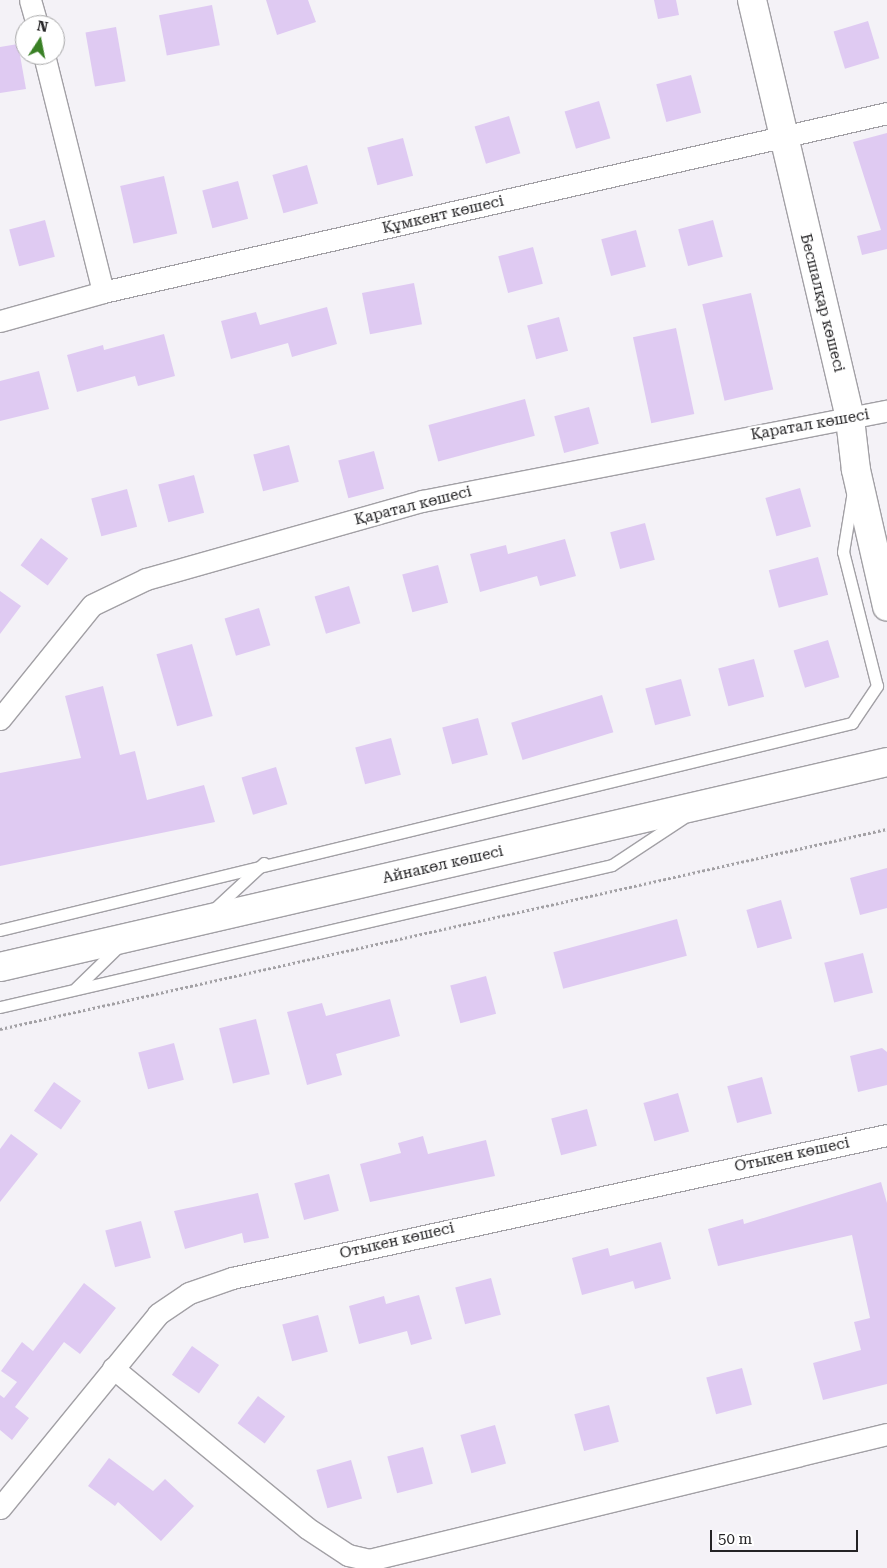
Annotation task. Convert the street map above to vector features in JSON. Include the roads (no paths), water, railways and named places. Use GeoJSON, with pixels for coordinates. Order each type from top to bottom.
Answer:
{"type":"FeatureCollection","features":[{"type":"Feature","properties":{"kind":"main road","name":"Бесшалқар көшесі"},"geometry":{"type":"LineString","coordinates":[[752,0],[782,137],[850,420],[856,470],[887,607]]}},
{"type":"Feature","properties":{"kind":"main road","name":"Айнакөл көшесі"},"geometry":{"type":"LineString","coordinates":[[0,967],[887,762]]}},
{"type":"Feature","properties":{"kind":"street"},"geometry":{"type":"LineString","coordinates":[[30,0],[34,15]]}},
{"type":"Feature","properties":{"kind":"street"},"geometry":{"type":"LineString","coordinates":[[46,65],[103,292]]}},
{"type":"Feature","properties":{"kind":"street","name":"Құмкент көшесі"},"geometry":{"type":"LineString","coordinates":[[0,321],[103,292],[887,113]]}},
{"type":"Feature","properties":{"kind":"street","name":"Қаратал көшесі"},"geometry":{"type":"LineString","coordinates":[[0,719],[92,605],[146,579],[422,501],[850,420],[887,411]]}},
{"type":"Feature","properties":{"kind":"street"},"geometry":{"type":"LineString","coordinates":[[867,520],[887,540]]}},
{"type":"Feature","properties":{"kind":"street","name":"Отыкен көшесі"},"geometry":{"type":"LineString","coordinates":[[0,1508],[113,1368],[169,1305],[232,1278],[887,1135]]}},
{"type":"Feature","properties":{"kind":"street"},"geometry":{"type":"LineString","coordinates":[[113,1368],[307,1528],[348,1556],[369,1560],[887,1434]]}},
{"type":"Feature","properties":{"kind":"lane"},"geometry":{"type":"LineString","coordinates":[[0,930],[265,862],[852,723],[877,686],[843,552],[856,470]]}},
{"type":"Feature","properties":{"kind":"lane"},"geometry":{"type":"LineString","coordinates":[[0,1007],[612,865],[704,804]]}},
{"type":"Feature","properties":{"kind":"lane"},"geometry":{"type":"LineString","coordinates":[[201,921],[265,862]]}},
{"type":"Feature","properties":{"kind":"lane"},"geometry":{"type":"LineString","coordinates":[[76,988],[126,938]]}}]}
